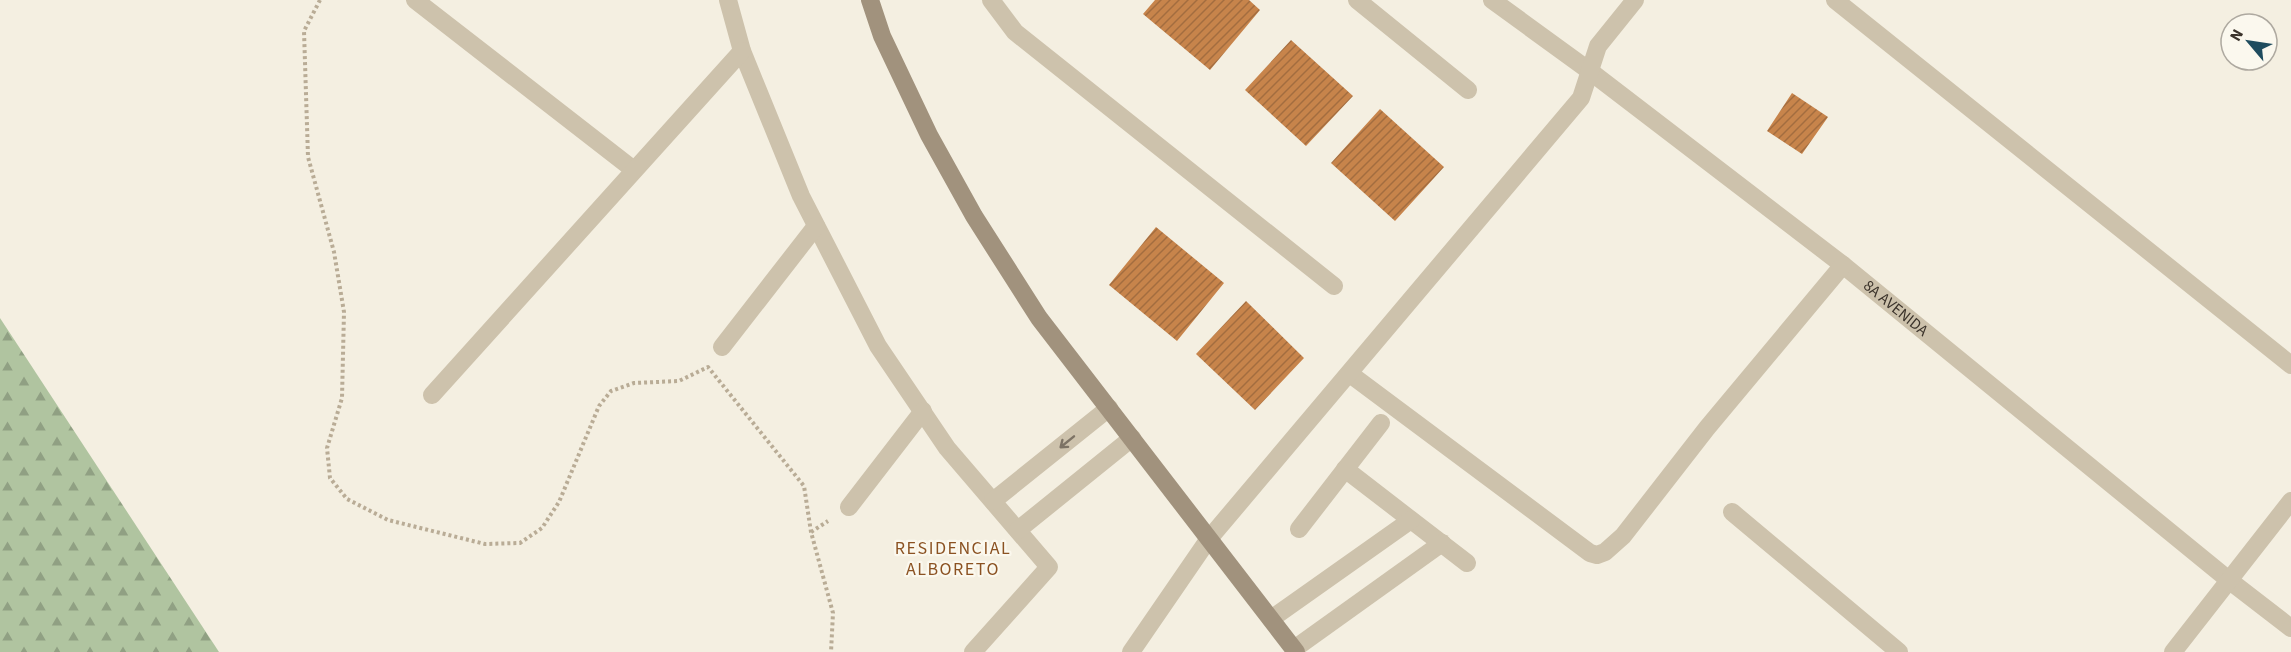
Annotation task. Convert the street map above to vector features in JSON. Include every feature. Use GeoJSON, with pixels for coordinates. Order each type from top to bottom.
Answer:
{"type":"FeatureCollection","features":[{"type":"Feature","properties":{"kind":"main road"},"geometry":{"type":"LineString","coordinates":[[870,0],[882,36],[929,135],[974,216],[1040,318],[1295,651]]}},
{"type":"Feature","properties":{"kind":"street"},"geometry":{"type":"LineString","coordinates":[[416,0],[634,170]]}},
{"type":"Feature","properties":{"kind":"street"},"geometry":{"type":"LineString","coordinates":[[728,0],[741,51],[801,196],[878,346],[947,448],[1049,567],[973,652]]}},
{"type":"Feature","properties":{"kind":"street"},"geometry":{"type":"LineString","coordinates":[[991,0],[1015,32],[1334,286]]}},
{"type":"Feature","properties":{"kind":"street"},"geometry":{"type":"LineString","coordinates":[[1357,0],[1468,90]]}},
{"type":"Feature","properties":{"kind":"street","name":"8A AVENIDA"},"geometry":{"type":"LineString","coordinates":[[1492,0],[1591,72],[1843,265],[2230,581],[2291,628]]}},
{"type":"Feature","properties":{"kind":"street"},"geometry":{"type":"LineString","coordinates":[[1131,652],[1208,540],[1581,98],[1599,46],[1635,0]]}},
{"type":"Feature","properties":{"kind":"street"},"geometry":{"type":"LineString","coordinates":[[1835,0],[2291,365]]}},
{"type":"Feature","properties":{"kind":"street"},"geometry":{"type":"LineString","coordinates":[[432,395],[741,51]]}},
{"type":"Feature","properties":{"kind":"street"},"geometry":{"type":"LineString","coordinates":[[722,347],[816,226]]}},
{"type":"Feature","properties":{"kind":"street"},"geometry":{"type":"LineString","coordinates":[[1350,374],[1590,553],[1597,555],[1605,552],[1623,536],[1707,428],[1843,265]]}},
{"type":"Feature","properties":{"kind":"street"},"geometry":{"type":"LineString","coordinates":[[993,501],[1109,408]]}},
{"type":"Feature","properties":{"kind":"street"},"geometry":{"type":"LineString","coordinates":[[849,507],[923,411]]}},
{"type":"Feature","properties":{"kind":"street"},"geometry":{"type":"LineString","coordinates":[[1299,529],[1381,423]]}},
{"type":"Feature","properties":{"kind":"street"},"geometry":{"type":"LineString","coordinates":[[1018,530],[1132,438]]}},
{"type":"Feature","properties":{"kind":"street"},"geometry":{"type":"LineString","coordinates":[[1345,469],[1467,563]]}},
{"type":"Feature","properties":{"kind":"street"},"geometry":{"type":"LineString","coordinates":[[2173,652],[2291,501]]}},
{"type":"Feature","properties":{"kind":"street"},"geometry":{"type":"LineString","coordinates":[[1732,512],[1899,652]]}},
{"type":"Feature","properties":{"kind":"street"},"geometry":{"type":"LineString","coordinates":[[1271,620],[1411,520]]}},
{"type":"Feature","properties":{"kind":"street"},"geometry":{"type":"LineString","coordinates":[[1295,651],[1442,543]]}},
{"type":"Feature","properties":{"kind":"path"},"geometry":{"type":"LineString","coordinates":[[320,0],[304,31],[308,157],[334,252],[344,312],[342,398],[327,448],[330,478],[347,499],[388,520],[485,544],[520,543],[542,528],[559,502],[599,406],[611,391],[634,383],[679,381],[708,367],[804,486],[811,532],[833,613],[831,652]]}},
{"type":"Feature","properties":{"kind":"green space"},"geometry":{"type":"Polygon","coordinates":[[[0,318],[219,652],[0,652],[0,318]]]}},
{"type":"Feature","properties":{"kind":"building"},"geometry":{"type":"Polygon","coordinates":[[[1155,0],[1249,0],[1260,10],[1210,70],[1143,14],[1155,0]]]}},
{"type":"Feature","properties":{"kind":"building"},"geometry":{"type":"Polygon","coordinates":[[[1291,40],[1353,96],[1306,146],[1245,90],[1291,40]]]}},
{"type":"Feature","properties":{"kind":"building"},"geometry":{"type":"Polygon","coordinates":[[[1792,93],[1828,117],[1802,154],[1767,131],[1792,93]]]}},
{"type":"Feature","properties":{"kind":"building"},"geometry":{"type":"Polygon","coordinates":[[[1380,109],[1444,167],[1395,221],[1331,163],[1380,109]]]}},
{"type":"Feature","properties":{"kind":"building"},"geometry":{"type":"Polygon","coordinates":[[[1156,227],[1224,283],[1177,341],[1109,285],[1156,227]]]}},
{"type":"Feature","properties":{"kind":"building"},"geometry":{"type":"Polygon","coordinates":[[[1246,301],[1304,358],[1255,410],[1196,354],[1246,301]]]}},
{"type":"Feature","properties":{"kind":"district","name":"RESIDENCIAL ALBORETO"},"geometry":{"type":"Point","coordinates":[953,558]}}]}
